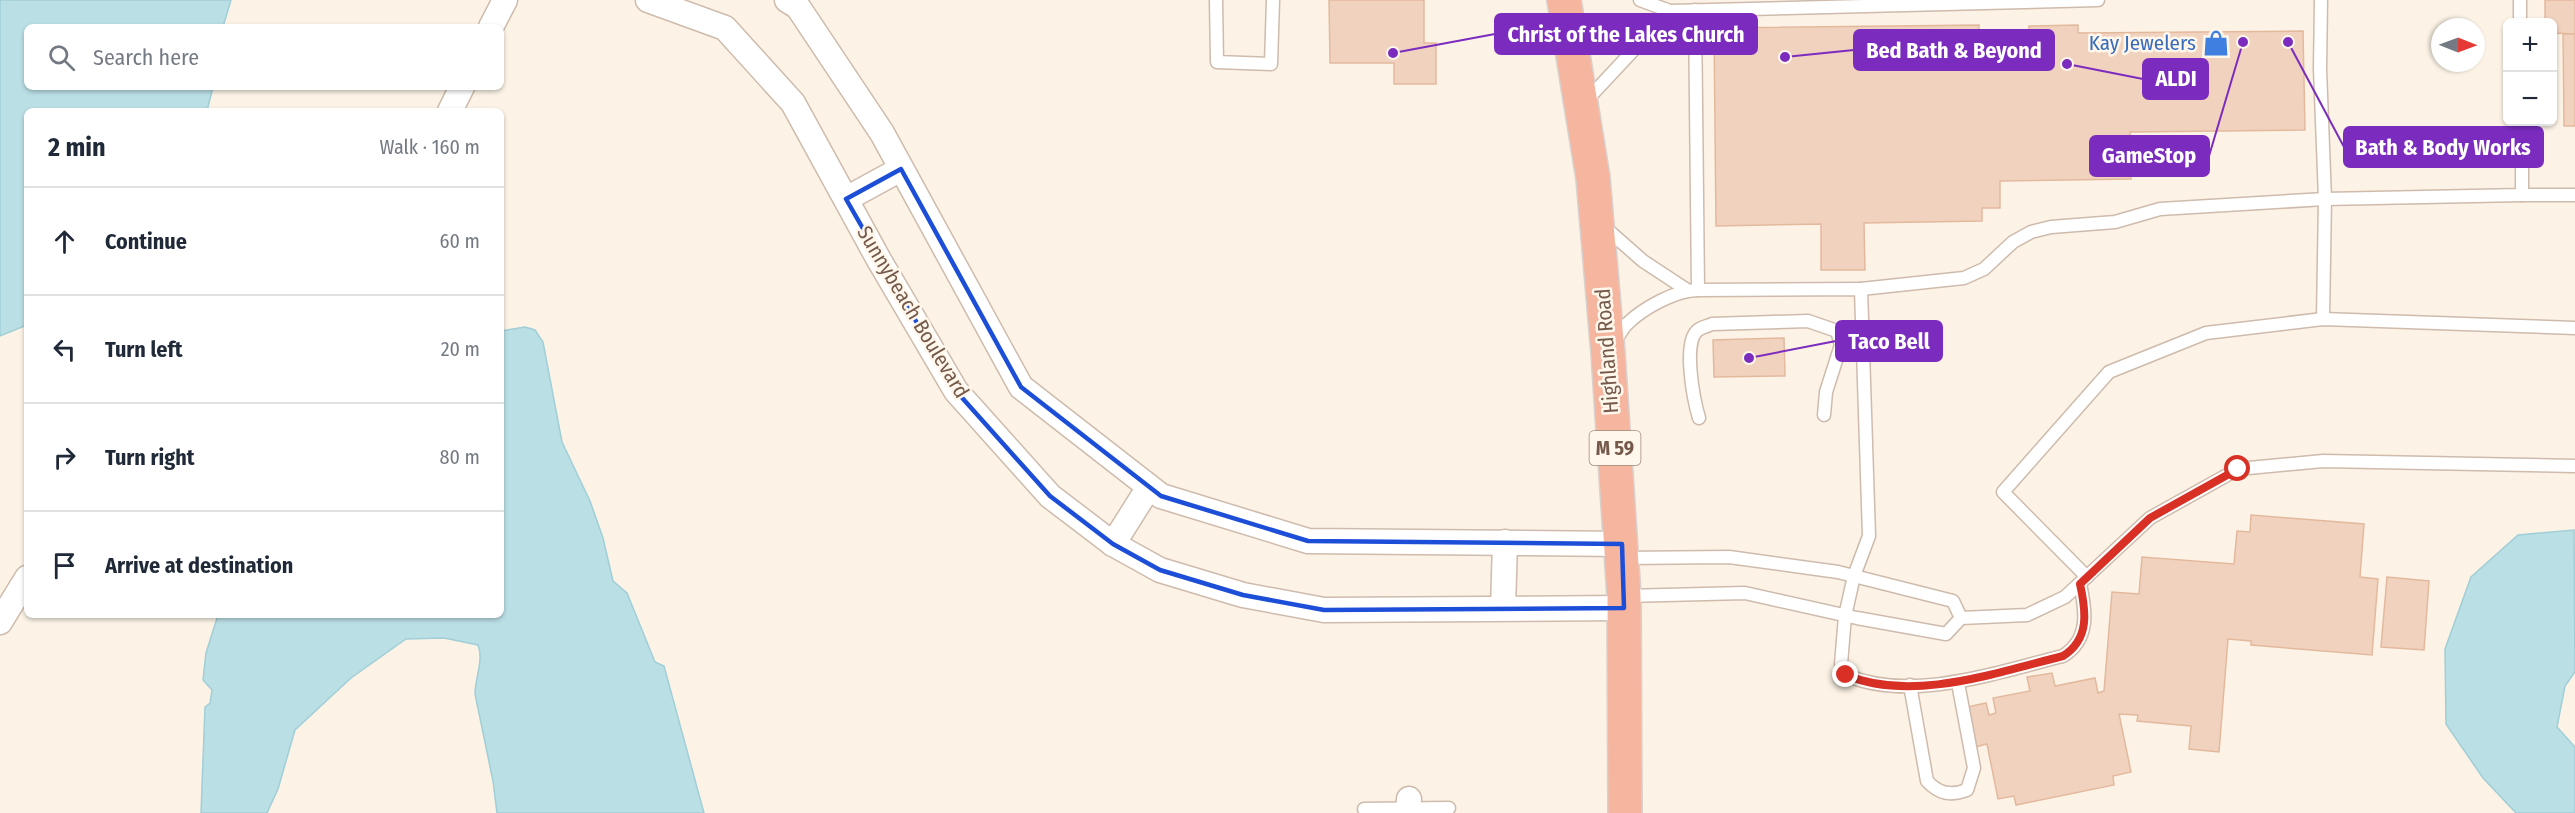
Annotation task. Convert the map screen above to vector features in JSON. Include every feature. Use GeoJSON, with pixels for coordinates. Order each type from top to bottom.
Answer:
{"type":"FeatureCollection","features":[{"type":"Feature","properties":{"kind":"highway","name":"Highland Road"},"geometry":{"type":"LineString","coordinates":[[1564,0],[1582,104],[1597,220],[1608,353],[1624,602],[1625,813]]}},
{"type":"Feature","properties":{"kind":"street"},"geometry":{"type":"LineString","coordinates":[[493,24],[505,0]]}},
{"type":"Feature","properties":{"kind":"street","name":"Sunnybeach Boulevard"},"geometry":{"type":"LineString","coordinates":[[648,0],[725,28],[793,103],[956,391],[1050,495],[1113,544],[1160,570],[1243,595],[1324,610],[1503,608],[1624,602]]}},
{"type":"Feature","properties":{"kind":"street"},"geometry":{"type":"LineString","coordinates":[[787,0],[798,7],[882,133],[1022,387],[1161,496],[1308,541],[1505,542],[1622,551]]}},
{"type":"Feature","properties":{"kind":"street"},"geometry":{"type":"LineString","coordinates":[[452,108],[460,90]]}},
{"type":"Feature","properties":{"kind":"street"},"geometry":{"type":"LineString","coordinates":[[846,199],[901,169]]}},
{"type":"Feature","properties":{"kind":"street"},"geometry":{"type":"LineString","coordinates":[[1113,544],[1149,487]]}},
{"type":"Feature","properties":{"kind":"street"},"geometry":{"type":"LineString","coordinates":[[1503,608],[1505,542]]}},
{"type":"Feature","properties":{"kind":"street"},"geometry":{"type":"LineString","coordinates":[[0,622],[24,583]]}},
{"type":"Feature","properties":{"kind":"lane"},"geometry":{"type":"LineString","coordinates":[[1216,0],[1217,62],[1271,64],[1273,0]]}},
{"type":"Feature","properties":{"kind":"lane"},"geometry":{"type":"LineString","coordinates":[[1640,0],[1670,11],[2098,0]]}},
{"type":"Feature","properties":{"kind":"lane"},"geometry":{"type":"LineString","coordinates":[[2321,0],[2320,69],[2325,199],[2323,319]]}},
{"type":"Feature","properties":{"kind":"lane"},"geometry":{"type":"LineString","coordinates":[[2520,0],[2520,18]]}},
{"type":"Feature","properties":{"kind":"lane"},"geometry":{"type":"LineString","coordinates":[[1692,290],[1695,10]]}},
{"type":"Feature","properties":{"kind":"lane"},"geometry":{"type":"LineString","coordinates":[[1582,104],[1670,11]]}},
{"type":"Feature","properties":{"kind":"lane"},"geometry":{"type":"LineString","coordinates":[[2522,126],[2522,195]]}},
{"type":"Feature","properties":{"kind":"lane"},"geometry":{"type":"LineString","coordinates":[[1608,353],[1627,324],[1651,308],[1692,290],[1862,289],[1964,278],[1984,269],[2013,242],[2031,232],[2051,227],[2115,222],[2160,209],[2325,199],[2575,195]]}},
{"type":"Feature","properties":{"kind":"lane"},"geometry":{"type":"LineString","coordinates":[[1597,220],[1643,261],[1692,290]]}},
{"type":"Feature","properties":{"kind":"lane"},"geometry":{"type":"LineString","coordinates":[[1862,289],[1869,536],[1854,576],[1845,616],[1841,664],[1846,675],[1871,684],[1958,683],[2063,656],[2077,648],[2081,637],[2085,605],[2083,580],[2003,492],[2109,372],[2205,333],[2323,319],[2575,328]]}},
{"type":"Feature","properties":{"kind":"lane"},"geometry":{"type":"LineString","coordinates":[[1699,418],[1693,398],[1691,356],[1692,340],[1698,330],[1712,324],[1808,321],[1837,331],[1841,345],[1826,392],[1824,415]]}},
{"type":"Feature","properties":{"kind":"lane"},"geometry":{"type":"LineString","coordinates":[[1624,602],[1745,593],[1845,616],[1946,634],[1961,618],[2027,615],[2065,597],[2150,518],[2238,469],[2323,461],[2575,466]]}},
{"type":"Feature","properties":{"kind":"lane"},"geometry":{"type":"LineString","coordinates":[[1622,551],[1729,557],[1854,576],[1953,601],[1961,618]]}},
{"type":"Feature","properties":{"kind":"lane"},"geometry":{"type":"LineString","coordinates":[[1910,685],[1927,781],[1933,788],[1948,794],[1967,790],[1974,768],[1958,683]]}},
{"type":"Feature","properties":{"kind":"lane"},"geometry":{"type":"LineString","coordinates":[[1364,809],[1449,808]]}},
{"type":"Feature","properties":{"kind":"highlighted area"},"geometry":{"type":"Polygon","coordinates":[[[901,169],[1021,387],[1161,496],[1308,541],[1622,544],[1624,608],[1324,610],[1243,595],[1160,570],[1113,544],[1050,496],[956,391],[846,199],[901,169]]]}},
{"type":"Feature","properties":{"kind":"water"},"geometry":{"type":"Polygon","coordinates":[[[0,0],[231,0],[224,24],[24,24],[24,90],[212,90],[208,108],[24,108],[24,326],[0,336],[0,0]]]}},
{"type":"Feature","properties":{"kind":"water"},"geometry":{"type":"Polygon","coordinates":[[[525,327],[535,330],[543,342],[562,442],[590,501],[603,538],[613,581],[627,593],[655,662],[664,666],[704,813],[497,813],[493,781],[475,694],[480,651],[478,645],[444,638],[406,639],[351,678],[295,730],[278,789],[267,813],[201,813],[205,707],[210,703],[212,690],[203,680],[206,653],[217,618],[504,618],[504,330],[525,327]]]}},
{"type":"Feature","properties":{"kind":"water"},"geometry":{"type":"Polygon","coordinates":[[[2574,530],[2575,672],[2565,686],[2557,727],[2575,747],[2575,813],[2516,813],[2483,778],[2446,724],[2445,649],[2471,577],[2518,535],[2574,530]]]}},
{"type":"Feature","properties":{"kind":"building"},"geometry":{"type":"Polygon","coordinates":[[[1329,0],[1424,0],[1424,43],[1436,43],[1436,84],[1394,84],[1394,63],[1330,63],[1329,0]]]}},
{"type":"Feature","properties":{"kind":"building"},"geometry":{"type":"Polygon","coordinates":[[[2545,0],[2575,0],[2575,34],[2557,33],[2557,18],[2545,18],[2545,0]]]}},
{"type":"Feature","properties":{"kind":"building"},"geometry":{"type":"Polygon","coordinates":[[[1979,25],[1979,34],[2029,34],[2029,26],[2078,25],[2078,33],[2303,31],[2305,130],[2130,132],[2131,179],[2000,181],[2000,208],[1982,208],[1982,221],[1864,223],[1865,270],[1821,270],[1821,224],[1716,226],[1714,28],[1979,25]]]}},
{"type":"Feature","properties":{"kind":"building"},"geometry":{"type":"Polygon","coordinates":[[[2563,34],[2575,34],[2575,126],[2564,126],[2563,34]]]}},
{"type":"Feature","properties":{"kind":"building"},"geometry":{"type":"Polygon","coordinates":[[[1784,338],[1785,376],[1714,377],[1713,340],[1784,338]]]}},
{"type":"Feature","properties":{"kind":"building"},"geometry":{"type":"Polygon","coordinates":[[[2251,515],[2364,524],[2360,577],[2378,579],[2372,655],[2251,645],[2251,641],[2228,639],[2219,752],[2189,749],[2191,726],[2137,721],[2138,715],[2119,714],[2131,772],[2113,776],[2114,785],[2016,805],[2014,796],[1998,799],[1987,744],[1975,747],[1967,707],[1986,703],[1989,715],[1996,713],[1993,698],[2030,691],[2027,677],[2052,673],[2055,686],[2095,678],[2098,693],[2104,691],[2112,592],[2139,594],[2142,557],[2234,564],[2237,531],[2250,532],[2251,515]]]}},
{"type":"Feature","properties":{"kind":"building"},"geometry":{"type":"Polygon","coordinates":[[[2387,577],[2429,581],[2424,650],[2381,647],[2387,577]]]}},
{"type":"Feature","properties":{"kind":"place","name":"GameStop"},"geometry":{"type":"Point","coordinates":[2243,42]}},
{"type":"Feature","properties":{"kind":"place","name":"Bath & Body Works"},"geometry":{"type":"Point","coordinates":[2288,42]}},
{"type":"Feature","properties":{"kind":"place","name":"Kay Jewelers"},"geometry":{"type":"Point","coordinates":[2216,43]}},
{"type":"Feature","properties":{"kind":"place","name":"Christ of the Lakes Church"},"geometry":{"type":"Point","coordinates":[1393,53]}},
{"type":"Feature","properties":{"kind":"place","name":"Bed Bath & Beyond"},"geometry":{"type":"Point","coordinates":[1785,57]}},
{"type":"Feature","properties":{"kind":"place","name":"ALDI"},"geometry":{"type":"Point","coordinates":[2067,64]}},
{"type":"Feature","properties":{"kind":"place","name":"Taco Bell"},"geometry":{"type":"Point","coordinates":[1749,358]}},
{"type":"Feature","properties":{"kind":"route"},"geometry":{"type":"LineString","coordinates":[[1846,675],[1871,684],[1958,683],[2063,656],[2077,648],[2081,637],[2085,605],[2080,584],[2150,518],[2238,469]]}}]}
